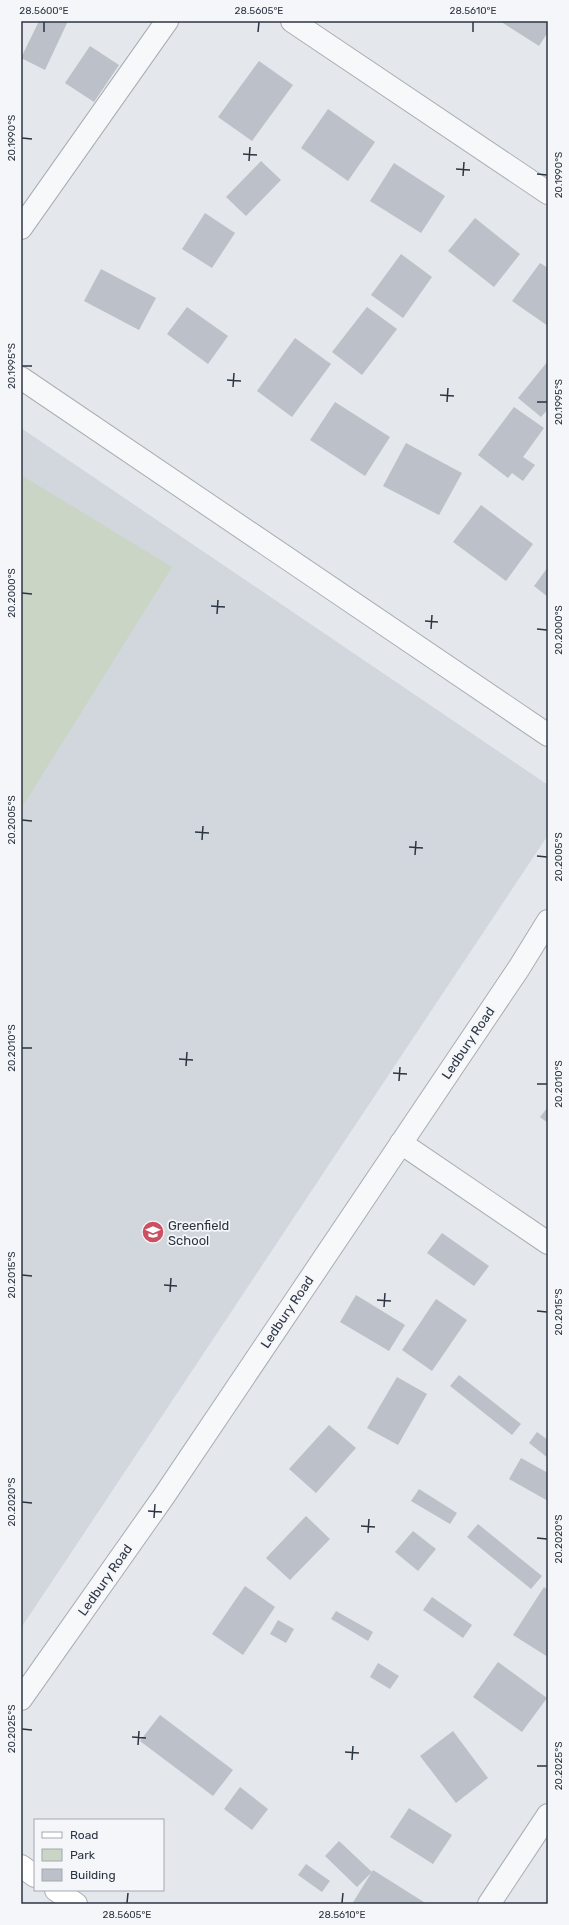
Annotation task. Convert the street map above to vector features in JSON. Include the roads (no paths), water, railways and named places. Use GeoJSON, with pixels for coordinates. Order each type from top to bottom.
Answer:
{"type":"FeatureCollection","features":[{"type":"Feature","properties":{"kind":"main road"},"geometry":{"type":"LineString","coordinates":[[21,1866],[34,1875]]}},
{"type":"Feature","properties":{"kind":"main road"},"geometry":{"type":"LineString","coordinates":[[57,1891],[76,1904]]}},
{"type":"Feature","properties":{"kind":"street"},"geometry":{"type":"LineString","coordinates":[[21,228],[167,21]]}},
{"type":"Feature","properties":{"kind":"street"},"geometry":{"type":"LineString","coordinates":[[292,21],[548,193]]}},
{"type":"Feature","properties":{"kind":"street"},"geometry":{"type":"LineString","coordinates":[[21,378],[548,735]]}},
{"type":"Feature","properties":{"kind":"street","name":"Ledbury Road"},"geometry":{"type":"LineString","coordinates":[[21,1700],[164,1496],[519,968],[548,921]]}},
{"type":"Feature","properties":{"kind":"street"},"geometry":{"type":"LineString","coordinates":[[402,1143],[548,1243]]}},
{"type":"Feature","properties":{"kind":"street"},"geometry":{"type":"LineString","coordinates":[[489,1904],[548,1815]]}},
{"type":"Feature","properties":{"kind":"place","name":"Greenfield School"},"geometry":{"type":"Point","coordinates":[153,1232]}}]}
